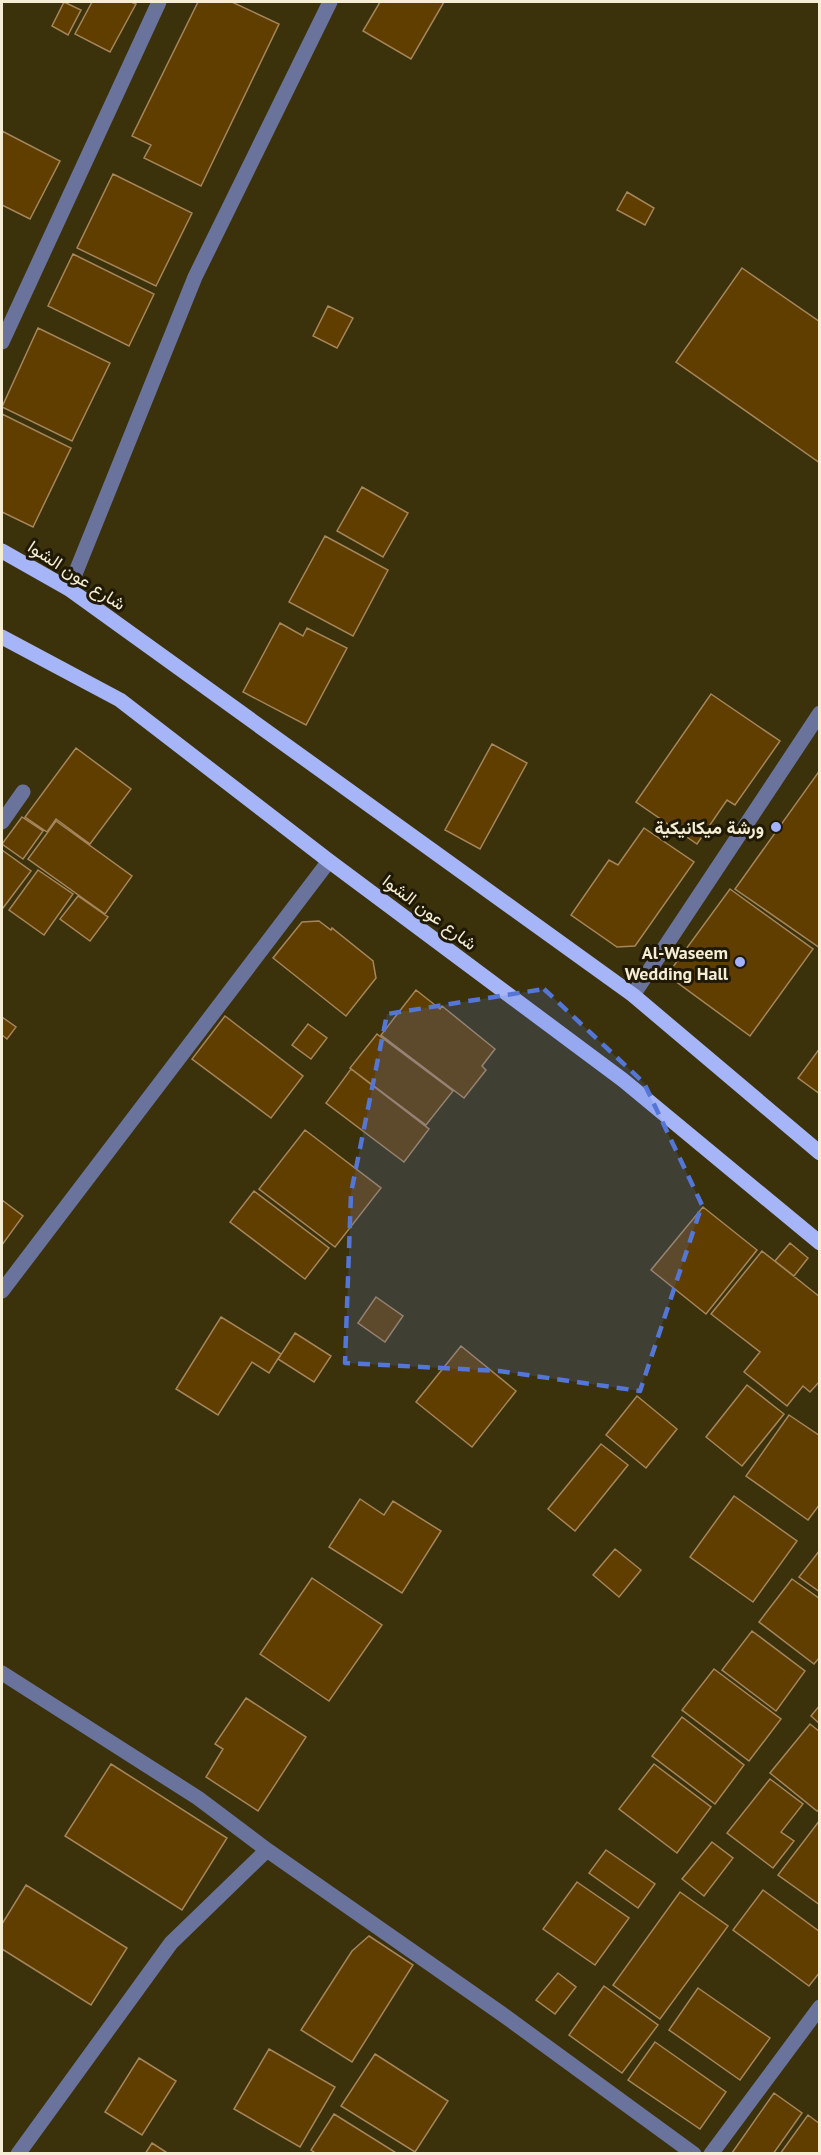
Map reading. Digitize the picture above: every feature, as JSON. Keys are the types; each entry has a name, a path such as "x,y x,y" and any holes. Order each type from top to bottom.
{"main road":[{"name":"شارع عون الشوا","path":"2,551 69,589 633,995 819,1153"},
{"name":"شارع عون الشوا","path":"2,637 120,700 329,861 623,1080 819,1243"}],"street":[{"path":"2,342 159,2"},
{"path":"69,589 195,277 330,2"},
{"path":"633,995 819,713"},
{"path":"2,822 23,792"},
{"path":"2,1291 329,861"},
{"path":"2,1672 198,1798 267,1850 502,2014 694,2154"},
{"path":"18,2154 171,1943 267,1850"},
{"path":"711,2154 819,2007"}],"highlighted area":[{"path":"544,989 644,1083 702,1205 640,1391 499,1371 345,1363 351,1193 387,1014"}],"building":[{"path":"64,2 81,10 68,35 52,26"},
{"path":"92,2 136,4 110,52 75,34"},
{"path":"198,2 232,2 279,24 201,186 144,158 151,145 132,136"},
{"path":"380,2 444,2 411,59 363,31"},
{"path":"2,131 60,161 30,219 2,205"},
{"path":"113,174 192,213 156,286 77,248"},
{"path":"627,192 654,208 645,225 617,210"},
{"path":"73,254 154,294 129,346 48,306"},
{"path":"742,268 820,322 820,463 676,362"},
{"path":"328,306 353,318 337,348 313,336"},
{"path":"38,328 110,363 72,441 2,407"},
{"path":"2,414 71,448 33,527 2,512"},
{"path":"362,487 408,513 383,557 337,531"},
{"path":"325,536 388,570 353,636 289,602"},
{"path":"280,623 303,636 307,628 347,648 306,725 243,692"},
{"path":"711,694 780,741 735,805 727,800 697,844 636,802"},
{"path":"492,744 527,763 480,849 445,830"},
{"path":"76,748 131,789 90,844 56,819 47,832 25,817"},
{"path":"820,770 820,948 735,889"},
{"path":"22,817 43,831 23,859 2,844"},
{"path":"56,821 132,876 105,914 28,859"},
{"path":"644,828 694,862 635,946 617,947 571,915 609,860 618,865"},
{"path":"2,850 31,871 3,908 2,906"},
{"path":"38,870 73,894 44,935 9,910"},
{"name":"Al-Waseem Wedding Hall","path":"730,889 813,949 750,1036 667,975"},
{"path":"78,896 108,917 90,941 60,919"},
{"path":"319,921 331,930 332,928 373,961 376,978 346,1016 273,958 302,922"},
{"path":"416,990 440,1009 442,1006 495,1049 482,1066 486,1070 464,1098 381,1035"},
{"path":"225,1016 303,1076 271,1118 192,1059"},
{"path":"2,1017 16,1027 7,1039 2,1035"},
{"path":"308,1024 327,1038 311,1059 292,1045"},
{"path":"377,1034 453,1091 426,1125 350,1068"},
{"path":"820,1048 820,1094 798,1078"},
{"path":"351,1069 429,1129 404,1162 326,1103"},
{"path":"305,1130 381,1188 335,1247 259,1189"},
{"path":"254,1191 329,1248 305,1279 230,1222"},
{"path":"2,1200 23,1216 2,1245"},
{"path":"703,1207 757,1250 706,1314 651,1270"},
{"path":"790,1243 808,1258 794,1276 775,1261"},
{"path":"762,1251 820,1297 820,1381 810,1392 803,1386 787,1406 744,1372 760,1352 711,1314"},
{"path":"376,1297 403,1316 385,1342 358,1323"},
{"path":"221,1317 281,1354 269,1373 252,1362 218,1415 176,1389"},
{"path":"295,1333 331,1356 314,1382 278,1359"},
{"path":"461,1346 516,1391 472,1447 416,1402"},
{"path":"747,1385 784,1414 742,1466 706,1437"},
{"path":"637,1396 677,1429 646,1468 606,1435"},
{"path":"789,1415 820,1436 820,1504 808,1520 746,1476"},
{"path":"601,1444 628,1465 575,1531 548,1509"},
{"path":"734,1496 797,1541 753,1602 690,1557"},
{"path":"360,1499 384,1515 393,1501 441,1531 402,1593 329,1547"},
{"path":"615,1549 641,1570 619,1597 593,1575"},
{"path":"820,1550 820,1592 799,1577"},
{"path":"312,1578 382,1625 329,1701 260,1654"},
{"path":"792,1579 820,1599 820,1657 814,1664 759,1622"},
{"path":"752,1631 805,1671 776,1711 722,1670"},
{"path":"714,1669 781,1719 749,1761 682,1710"},
{"path":"246,1698 306,1737 258,1811 206,1777 223,1749 215,1744"},
{"path":"820,1705 820,1724 811,1716"},
{"path":"682,1717 744,1765 715,1804 652,1756"},
{"path":"810,1724 820,1732 820,1809 817,1811 770,1773"},
{"path":"111,1764 227,1838 182,1910 65,1836"},
{"path":"654,1764 711,1807 677,1853 619,1809"},
{"path":"770,1779 803,1804 781,1832 794,1841 773,1868 727,1833"},
{"path":"820,1820 820,1905 778,1875"},
{"path":"712,1842 733,1858 704,1896 682,1879"},
{"path":"606,1850 655,1884 638,1908 589,1873"},
{"path":"577,1882 629,1918 595,1965 543,1929"},
{"path":"26,1885 127,1948 91,2005 2,1949 2,1924"},
{"path":"763,1890 820,1932 820,1972 809,1986 733,1930"},
{"path":"680,1892 728,1926 660,2019 613,1985"},
{"path":"369,1936 413,1965 352,2062 301,2030 352,1951"},
{"path":"558,1973 576,1987 555,2014 536,2000"},
{"path":"604,1986 658,2025 622,2073 569,2035"},
{"path":"698,1988 770,2038 740,2080 669,2030"},
{"path":"655,2042 726,2092 700,2129 628,2080"},
{"path":"269,2049 335,2087 300,2147 234,2109"},
{"path":"375,2054 448,2101 415,2152 341,2106"},
{"path":"139,2058 176,2081 142,2135 105,2112"},
{"path":"774,2093 802,2113 773,2154 733,2154 732,2153"},
{"path":"334,2114 398,2154 317,2154 311,2150"},
{"path":"808,2115 820,2124 820,2154 780,2154"},
{"path":"152,2143 169,2154 145,2154"}],"place":[{"name":"ورشة ميكانيكية","path":"776,827"},
{"name":"Al-Waseem Wedding Hall","path":"740,962"}]}
